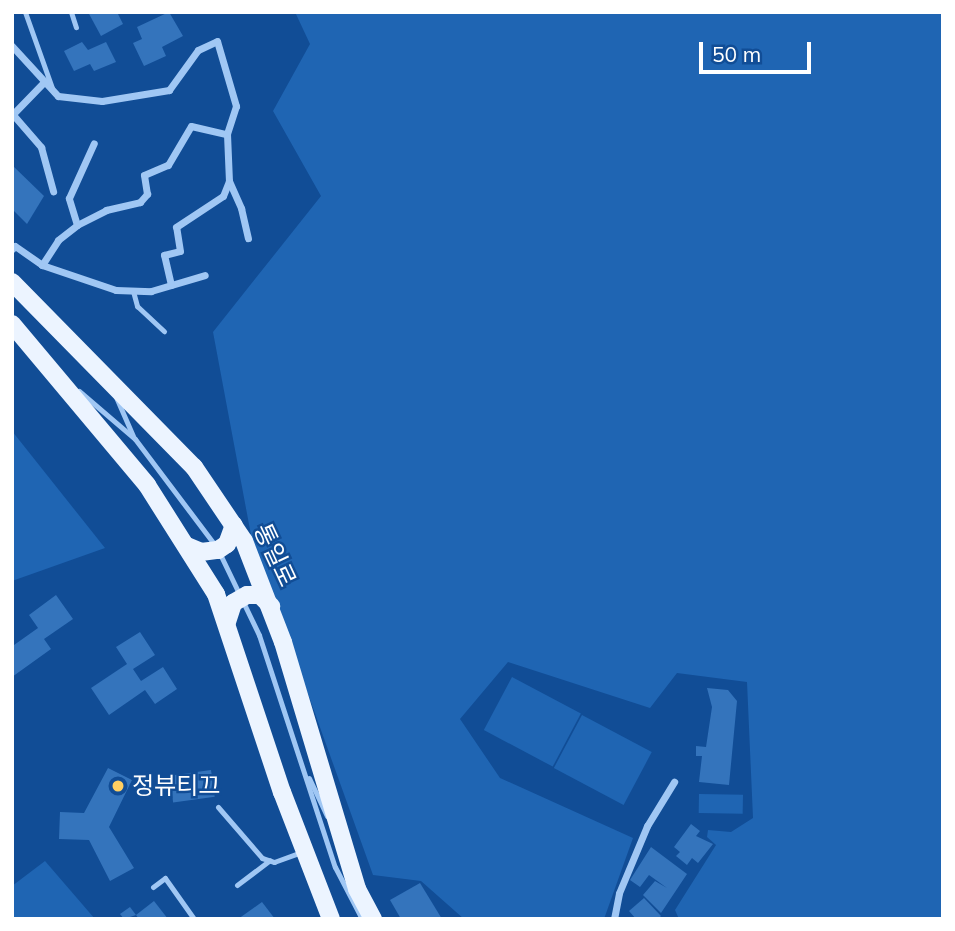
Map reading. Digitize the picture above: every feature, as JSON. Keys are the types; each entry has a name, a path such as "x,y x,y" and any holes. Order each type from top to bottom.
{"main road":[{"name":"통일로","path":"12,282 194,467 234,526 259,570 349,861 373,919"},
{"path":"12,324 53,368 146,485 187,546 227,622 303,852 331,919"},
{"path":"187,546 201,552 218,550 227,544 234,526"},
{"path":"227,622 233,603 243,597 260,595 271,606"}],"street":[{"path":"12,46 58,96 102,101 169,90 198,50 217,41 236,106 226,134 229,181 242,208 248,238"},
{"path":"45,81 13,116 41,147 53,191"},
{"path":"42,265 58,240 77,225 106,209 140,202 147,194 144,175 168,165 191,126 226,134"},
{"path":"77,225 69,198 94,143"},
{"path":"171,285 164,256 180,251 176,227 223,196 229,181"},
{"path":"12,249 15,246 42,265 116,290 133,291 171,285 205,275"},
{"path":"614,919 619,892 647,826 674,782"}],"lane":[{"path":"25,12 53,90"},
{"path":"71,12 76,27"},
{"path":"133,291 137,306 164,331"},
{"path":"53,368 135,439 218,550 243,597 335,867 362,919"},
{"path":"111,385 135,439"},
{"path":"300,759 349,861"},
{"path":"218,807 262,858 270,860"},
{"path":"237,884 270,860 303,852"},
{"path":"153,887 165,878 194,919"}],"shaded area":[{"path":"295,12 943,12 943,919 679,919 675,910 716,845 707,837 708,830 731,832 753,818 747,682 677,673 650,708 508,662 460,719 500,778 633,838 604,919 464,919 421,881 373,875 251,535 213,332 321,196 273,111 310,44"},
{"path":"12,431 105,548 12,581"},
{"path":"512,677 581,714 553,767 484,730"},
{"path":"582,715 652,752 624,805 554,768"},
{"path":"699,794 743,795 743,814 699,813"},
{"path":"45,861 95,919 12,919 12,886"}],"building":[{"path":"88,12 117,12 123,24 101,36"},
{"path":"169,12 183,36 162,47 166,56 144,66 133,43 142,39 137,27"},
{"path":"82,42 88,50 106,42 116,62 94,71 90,64 74,71 64,51"},
{"path":"12,165 44,196 27,224 12,209"},
{"path":"56,595 73,619 44,639 51,649 12,677 12,642 14,645 38,628 29,615"},
{"path":"140,632 155,655 133,669 141,681 163,667 177,689 155,704 145,690 109,715 91,688 127,664 116,647"},
{"path":"707,688 728,690 737,701 729,785 699,782 702,756 696,756 696,746 706,747 712,707"},
{"path":"108,768 132,780 109,827 134,868 110,881 89,840 59,839 60,812 84,813"},
{"path":"211,770 215,797 173,803 169,776"},
{"path":"691,824 700,831 696,836 713,844 698,863 692,858 687,865 676,856 680,852 674,847"},
{"path":"651,847 687,874 661,913 643,895 655,881 667,888 649,875 640,887 630,880"},
{"path":"420,883 442,919 401,919 390,900"},
{"path":"644,898 661,916 658,919 636,919 629,911"},
{"path":"154,901 168,919 139,919 136,915"},
{"path":"262,902 275,919 238,919"},
{"path":"130,907 136,915 124,919 120,914"}],"place":[{"name":"정뷰티끄","path":"118,786"}]}
